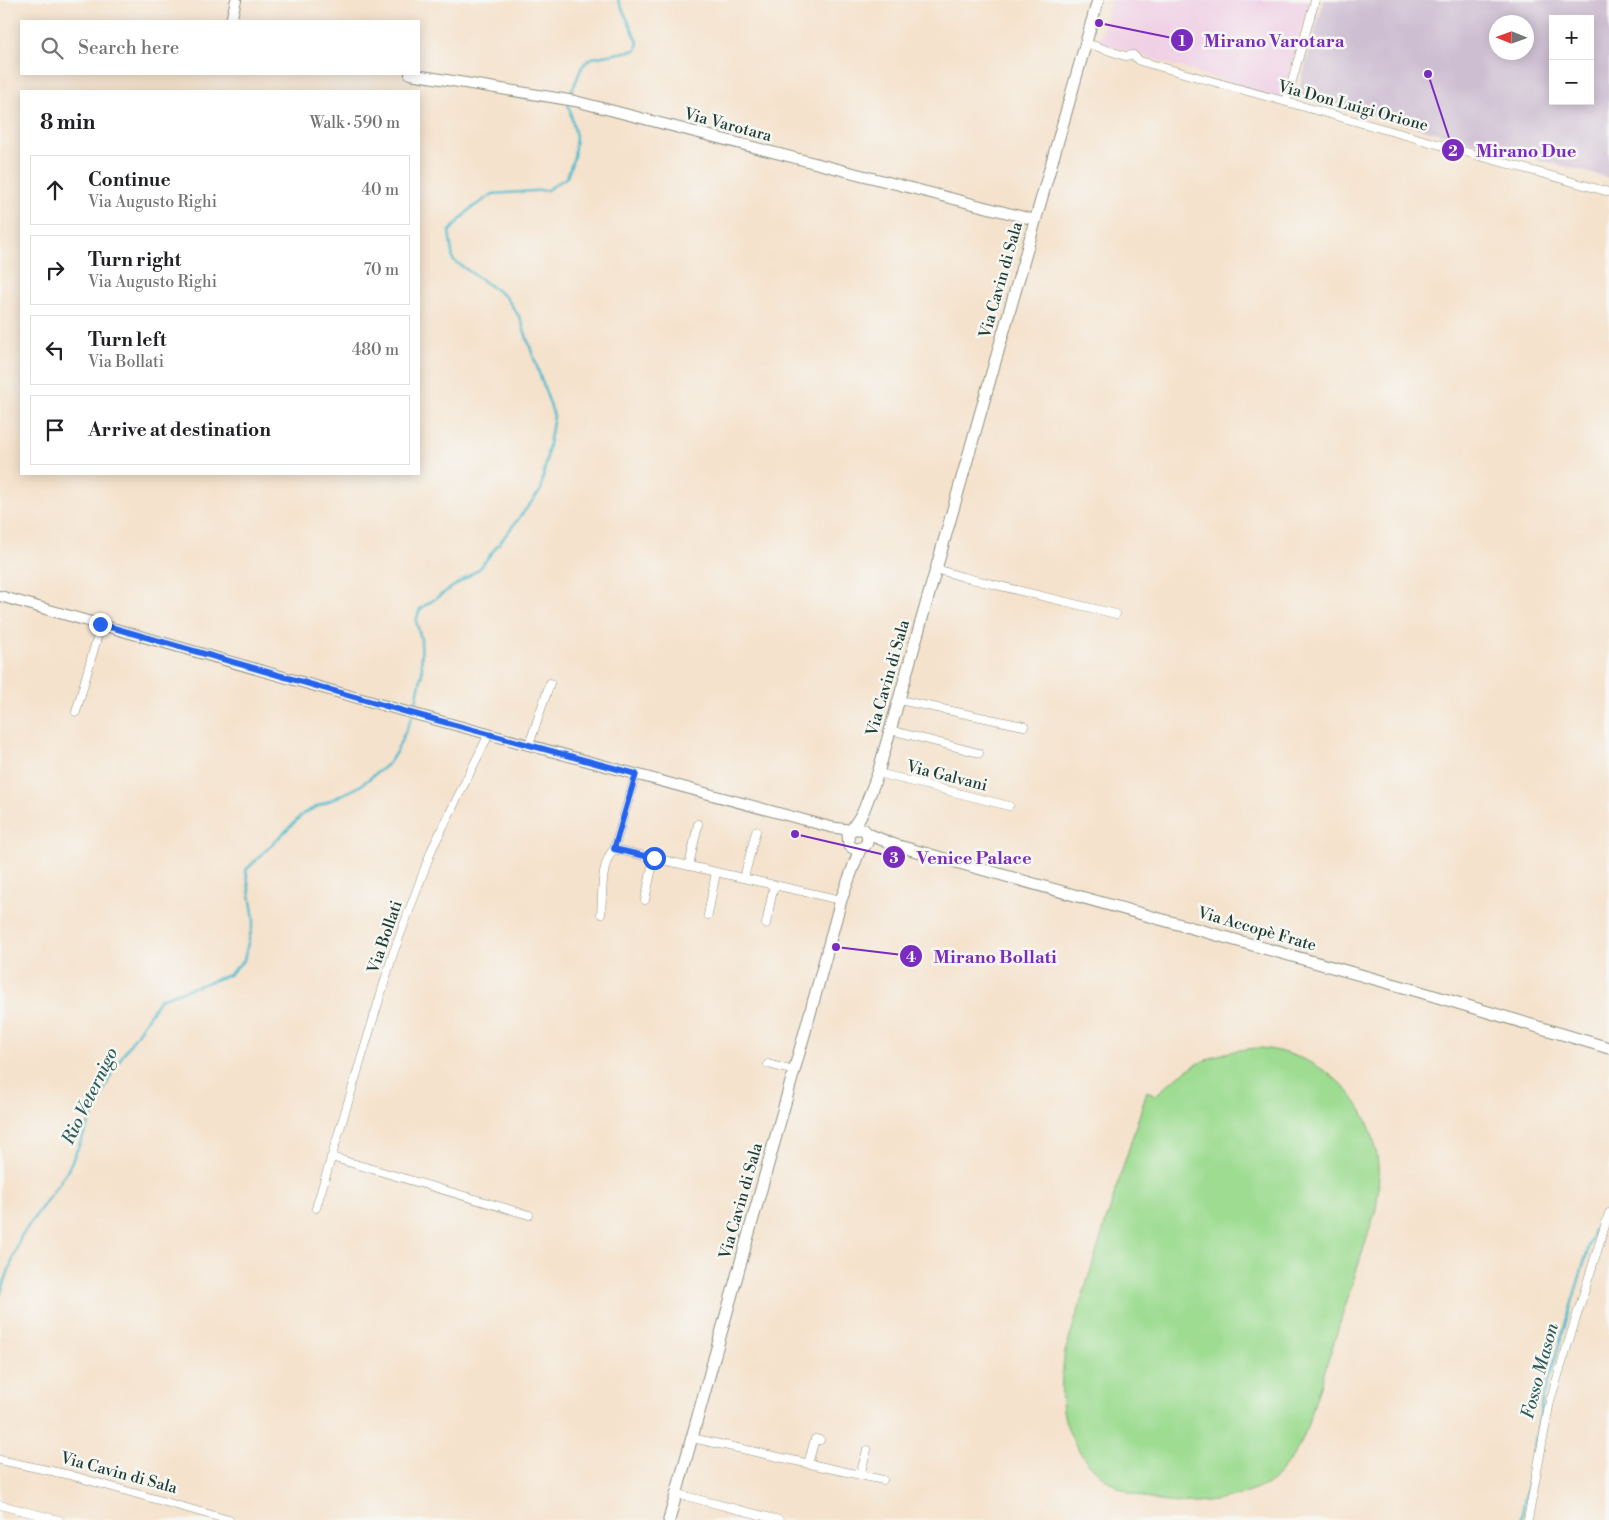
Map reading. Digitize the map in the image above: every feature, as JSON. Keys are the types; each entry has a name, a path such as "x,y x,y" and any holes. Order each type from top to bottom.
{"main road":[{"name":"Via Cavin di Sala","path":"852,829 863,812 878,773 1098,0"},
{"name":"Via Cavin di Sala","path":"669,1520 870,796"},
{"name":"Via Accopè Frate","path":"852,829 860,828 859,841 896,845 1414,990 1609,1048"}],"street":[{"path":"231,20 236,0"},
{"path":"1286,102 1315,0"},
{"name":"Via Don Luigi Orione","path":"1092,45 1125,56 1133,55 1140,61 1609,192"},
{"name":"Via Varotara","path":"416,75 575,100 1035,220"},
{"path":"936,568 963,577 1116,614"},
{"path":"0,596 407,712 830,827 852,829"},
{"path":"76,712 100,624"},
{"path":"529,745 550,683"},
{"path":"899,700 1024,726"},
{"path":"890,730 979,753"},
{"name":"Via Bollati","path":"316,1208 393,954 429,858 489,734"},
{"name":"Via Galvani","path":"878,773 1009,806"},
{"path":"601,914 608,856 614,849 636,774"},
{"path":"689,866 698,824"},
{"path":"830,827 859,841"},
{"path":"744,878 756,831"},
{"path":"614,849 774,885 842,895"},
{"path":"645,900 654,858"},
{"path":"708,915 716,872"},
{"path":"766,924 774,885"},
{"path":"768,1064 794,1071"},
{"path":"331,1158 529,1215"},
{"path":"1528,1520 1550,1401 1609,1213"},
{"path":"692,1438 883,1480"},
{"path":"808,1464 815,1439 820,1440"},
{"path":"860,1476 867,1450"},
{"name":"Via Cavin di Sala","path":"0,1460 70,1475 229,1520"},
{"path":"676,1494 780,1520"},
{"path":"0,1505 59,1520"}],"shaded area":[{"path":"1111,0 1310,0 1281,99 1099,42"},
{"path":"1324,0 1609,0 1609,178 1297,96"}],"green space":[{"path":"1262,1048 1292,1055 1318,1067 1339,1082 1356,1102 1368,1125 1376,1151 1379,1179 1376,1209 1306,1430 1300,1445 1286,1465 1270,1483 1242,1495 1211,1501 1181,1503 1151,1499 1123,1489 1098,1473 1079,1450 1065,1420 1063,1411 1062,1386 1065,1352 1147,1091 1156,1095 1192,1067 1218,1055 1246,1049"}],"waterway":[{"name":"Rio Veternigo","path":"569,97 580,70 592,58 636,50 638,42 618,0"},
{"name":"Rio Veternigo","path":"414,712 422,673 421,639 416,621 420,609 479,569 541,490 554,416 520,318 506,297 453,260 449,232 470,209 493,194 547,190 567,177 574,157 576,136 568,103"},
{"name":"Rio Veternigo","path":"0,1295 21,1236 67,1172 113,1070 160,999 229,975 244,960 254,919 246,870 304,813 360,786 389,763 412,717"},
{"name":"Fosso Mason","path":"1521,1520 1543,1398 1594,1230"}],"place":[{"name":"Mirano Varotara","path":"1099,23"},
{"name":"Mirano Due","path":"1428,74"},
{"name":"Venice Palace","path":"795,834"},
{"name":"Mirano Bollati","path":"836,947"}],"route":[{"path":"100,624 407,712 636,774 614,849 654,858"}]}
